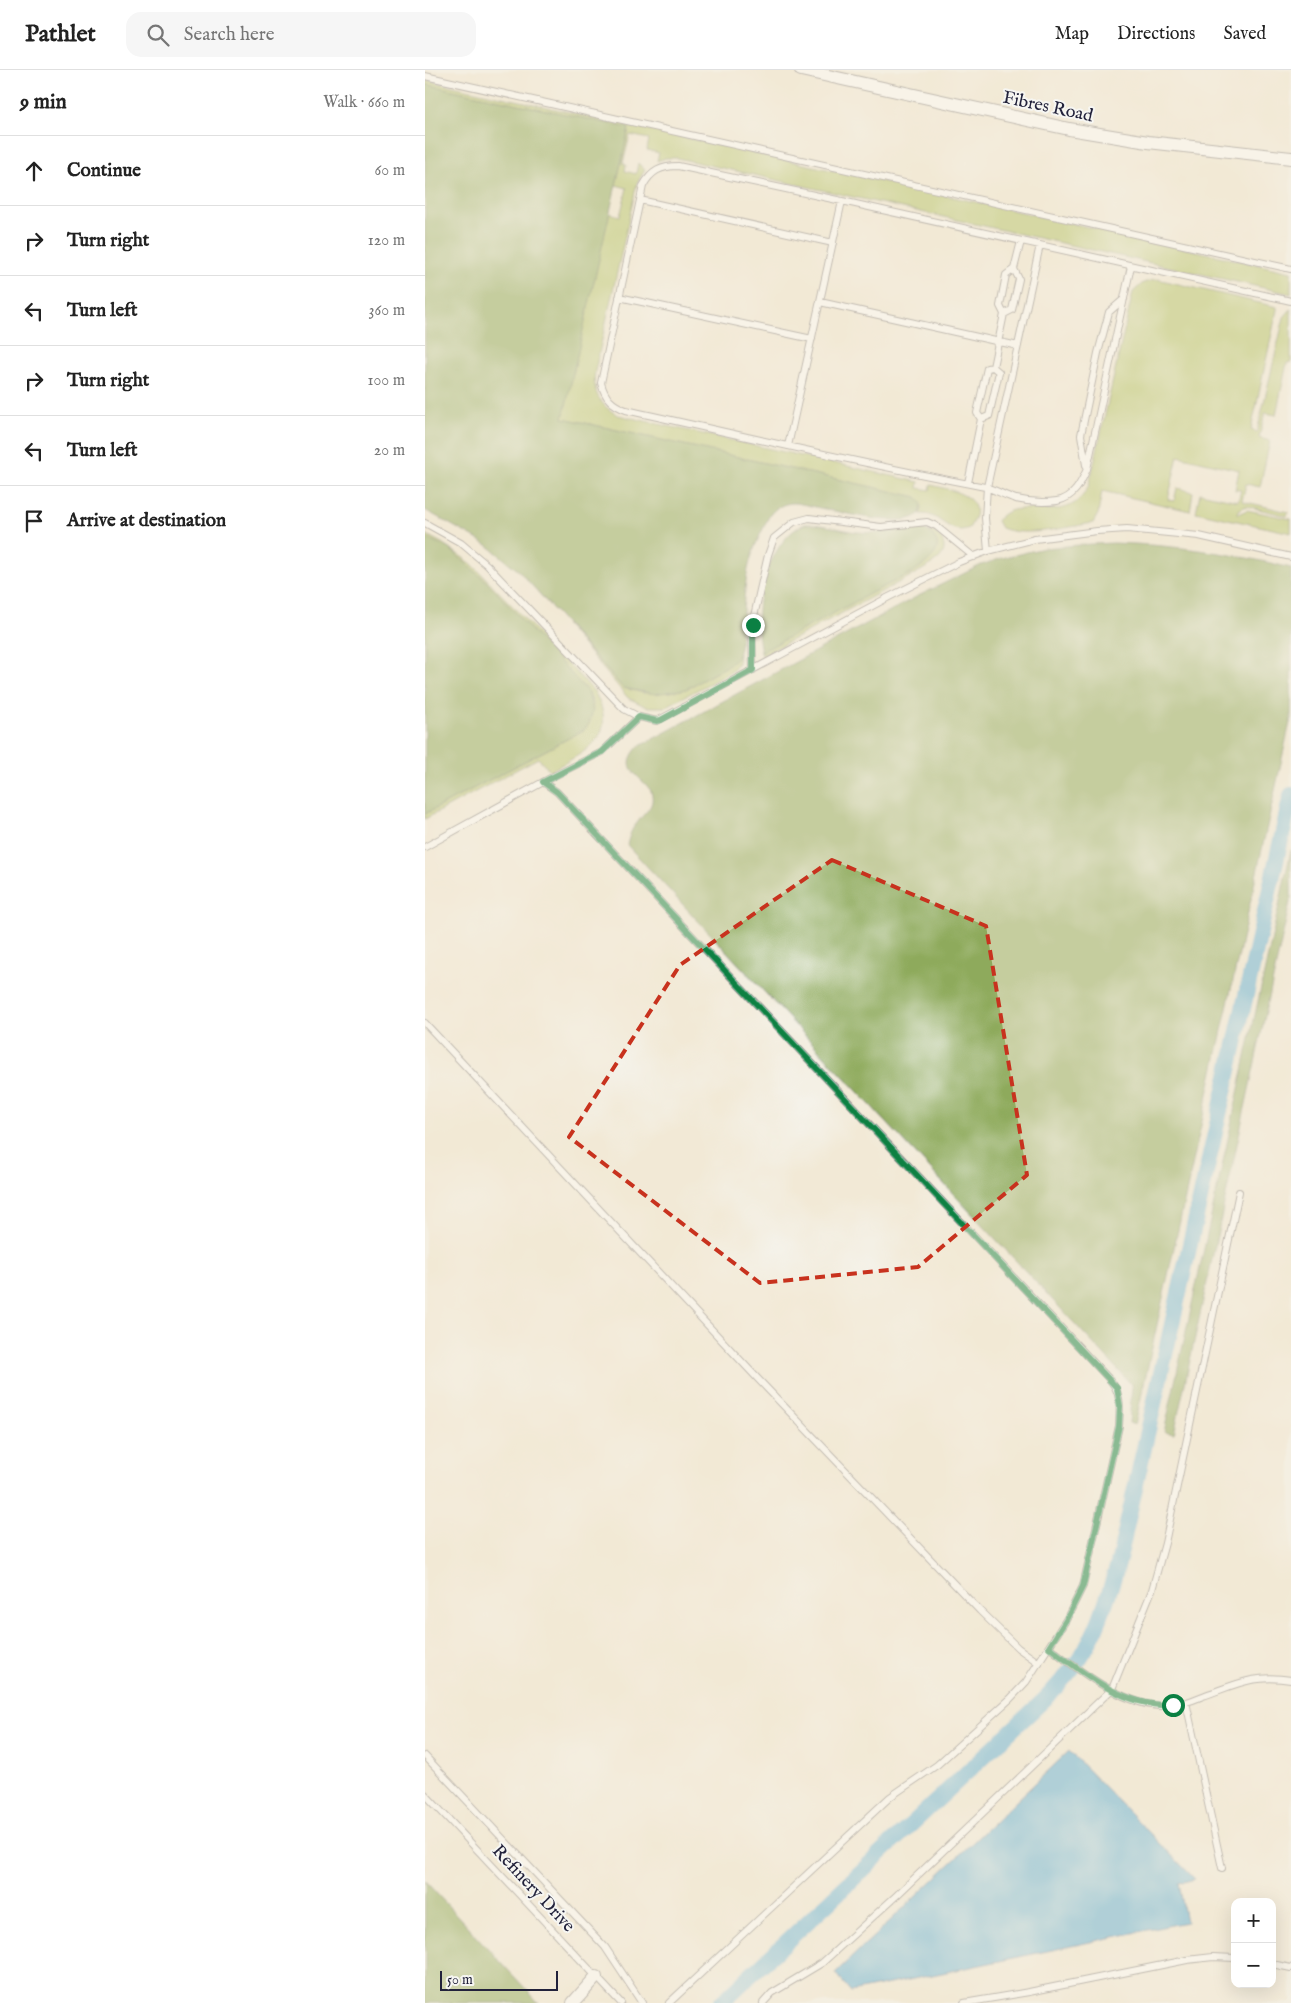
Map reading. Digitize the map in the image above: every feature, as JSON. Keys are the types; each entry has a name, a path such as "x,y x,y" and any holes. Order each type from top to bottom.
{"street":[{"name":"Fibres Road","path":"801,70 1069,129 1148,142 1291,158"},
{"path":"573,2003 596,1977"}],"lane":[{"path":"425,76 1291,269"},
{"path":"1131,266 1087,469 1079,487 1071,494 1059,500 1038,502 1015,499 987,487 626,410 617,407 608,400 601,383 643,186 648,177 661,168 678,166 842,201 1040,245 1291,302"},
{"path":"640,200 833,243"},
{"path":"788,446 842,201"},
{"path":"1004,314 1012,310 1019,279 1014,270 1021,241"},
{"path":"989,551 985,518 987,487 1040,245"},
{"path":"993,367 1004,314 999,306 1006,275 1014,270"},
{"path":"619,297 811,339"},
{"path":"1087,469 1081,436 1098,353 1109,312 1124,299"},
{"path":"820,302 1018,346"},
{"path":"967,483 981,419 977,413 987,368 993,367 999,372 989,416 981,419"},
{"path":"753,670 753,625 768,555 774,538 795,522 809,518 881,527 927,522 936,526 974,557"},
{"path":"425,523 461,543 487,564 616,702 631,714 657,721 889,597 989,551 1035,539 1127,529 1199,536 1291,557"},
{"path":"425,846 602,752 639,717"},
{"path":"543,782 563,799 1117,1388 1120,1406 1119,1426 1087,1569 1077,1600 1026,1682 1010,1699 937,1765 890,1798 669,2003"},
{"path":"425,1023 758,1379 981,1611 1018,1648 1039,1663"},
{"path":"763,2003 772,1993 822,1963 897,1895 1112,1690 1152,1590 1165,1543 1239,1192"},
{"path":"1049,1647 1112,1690 1146,1704 1160,1706 1186,1702 1254,1678 1269,1677 1291,1680"},
{"path":"1186,1702 1222,1868"},
{"path":"425,1756 605,1947 642,2003"},
{"name":"Refinery Drive","path":"425,1794 621,2003"},
{"path":"964,2003 1029,1992 1187,1960 1213,1957 1231,1958"},
{"path":"1276,1965 1291,1968"}],"highlighted area":[{"path":"832,860 986,926 1027,1175 918,1267 760,1283 569,1137 680,965"}],"green space":[{"path":"425,80 1291,272 1291,294 677,158 666,158 657,161 659,153 647,150 649,139 630,135 623,163 626,165 625,171 636,174 638,163 645,170 637,183 595,371 596,392 602,403 618,415 919,482 918,488 930,490 931,485 949,489 966,497 972,502 975,509 975,517 969,528 955,529 927,514 920,514 922,509 917,497 563,418 609,213 620,216 627,188 616,185 629,128 425,84"},
{"path":"425,84 629,128 563,418 917,497 920,500 921,510 914,517 901,520 862,517 794,503 785,504 776,509 767,520 750,561 745,588 740,648 737,658 729,665 686,689 655,694 623,688 520,572 487,545 425,510"},
{"path":"1157,279 1277,307 1251,430 1257,432 1284,317 1291,309 1291,362 1287,363 1276,415 1265,413 1259,438 1270,441 1260,487 1246,484 1242,501 1288,512 1287,516 1246,506 1239,510 1238,514 1247,510 1291,519 1291,533 1196,512 1200,493 1238,501 1241,490 1235,490 1239,470 1178,456 1168,500 1174,501 1177,488 1193,492 1190,511 1102,491 1098,514 1093,523 1034,532 1011,531 1001,528 997,521 1006,513 1017,509 1056,509 1069,506 1080,499 1089,485 1133,292 1143,283"},
{"path":"805,524 865,532 888,532 920,528 928,531 934,537 937,549 924,565 916,570 761,652 758,631 758,609 766,573 778,548 795,529"},
{"path":"929,531 938,535 944,546 942,555 935,562 762,656 761,652 923,564 937,548 933,535"},
{"path":"425,534 442,543 472,564 594,691 601,707 604,721 596,741 576,757 550,771 538,758 425,819 425,814 584,730 593,704 588,692 489,584 450,549 425,537"},
{"path":"425,537 450,549 489,584 588,692 593,710 589,724 584,730 425,814"},
{"path":"1114,543 1203,551 1248,558 1291,568 1291,718 1135,1425 1129,1423 1132,1385 627,845 633,828 649,809 652,801 651,791 633,772 631,767 632,755 638,747 914,598 981,565 1044,548"},
{"path":"565,624 623,688 644,693 671,692 686,689 729,665 739,653 739,659 731,672 665,707 647,707 628,698"},
{"path":"1291,850 1291,897 1174,1434 1164,1432"},
{"path":"425,1881 539,2003 425,2003"}],"water":[{"path":"1069,1751 1195,1879 1179,1883 1186,1922 851,1992 835,1973"}],"waterway":[{"path":"721,2003 1045,1699 1076,1664 1093,1636 1118,1564 1291,795"}],"route":[{"path":"753,625 751,647 753,670 661,720 657,721 639,717 602,752 543,782 557,792 1117,1388 1120,1406 1119,1426 1083,1586 1066,1620 1049,1647 1093,1678 1131,1699 1160,1706 1173,1705"}]}
